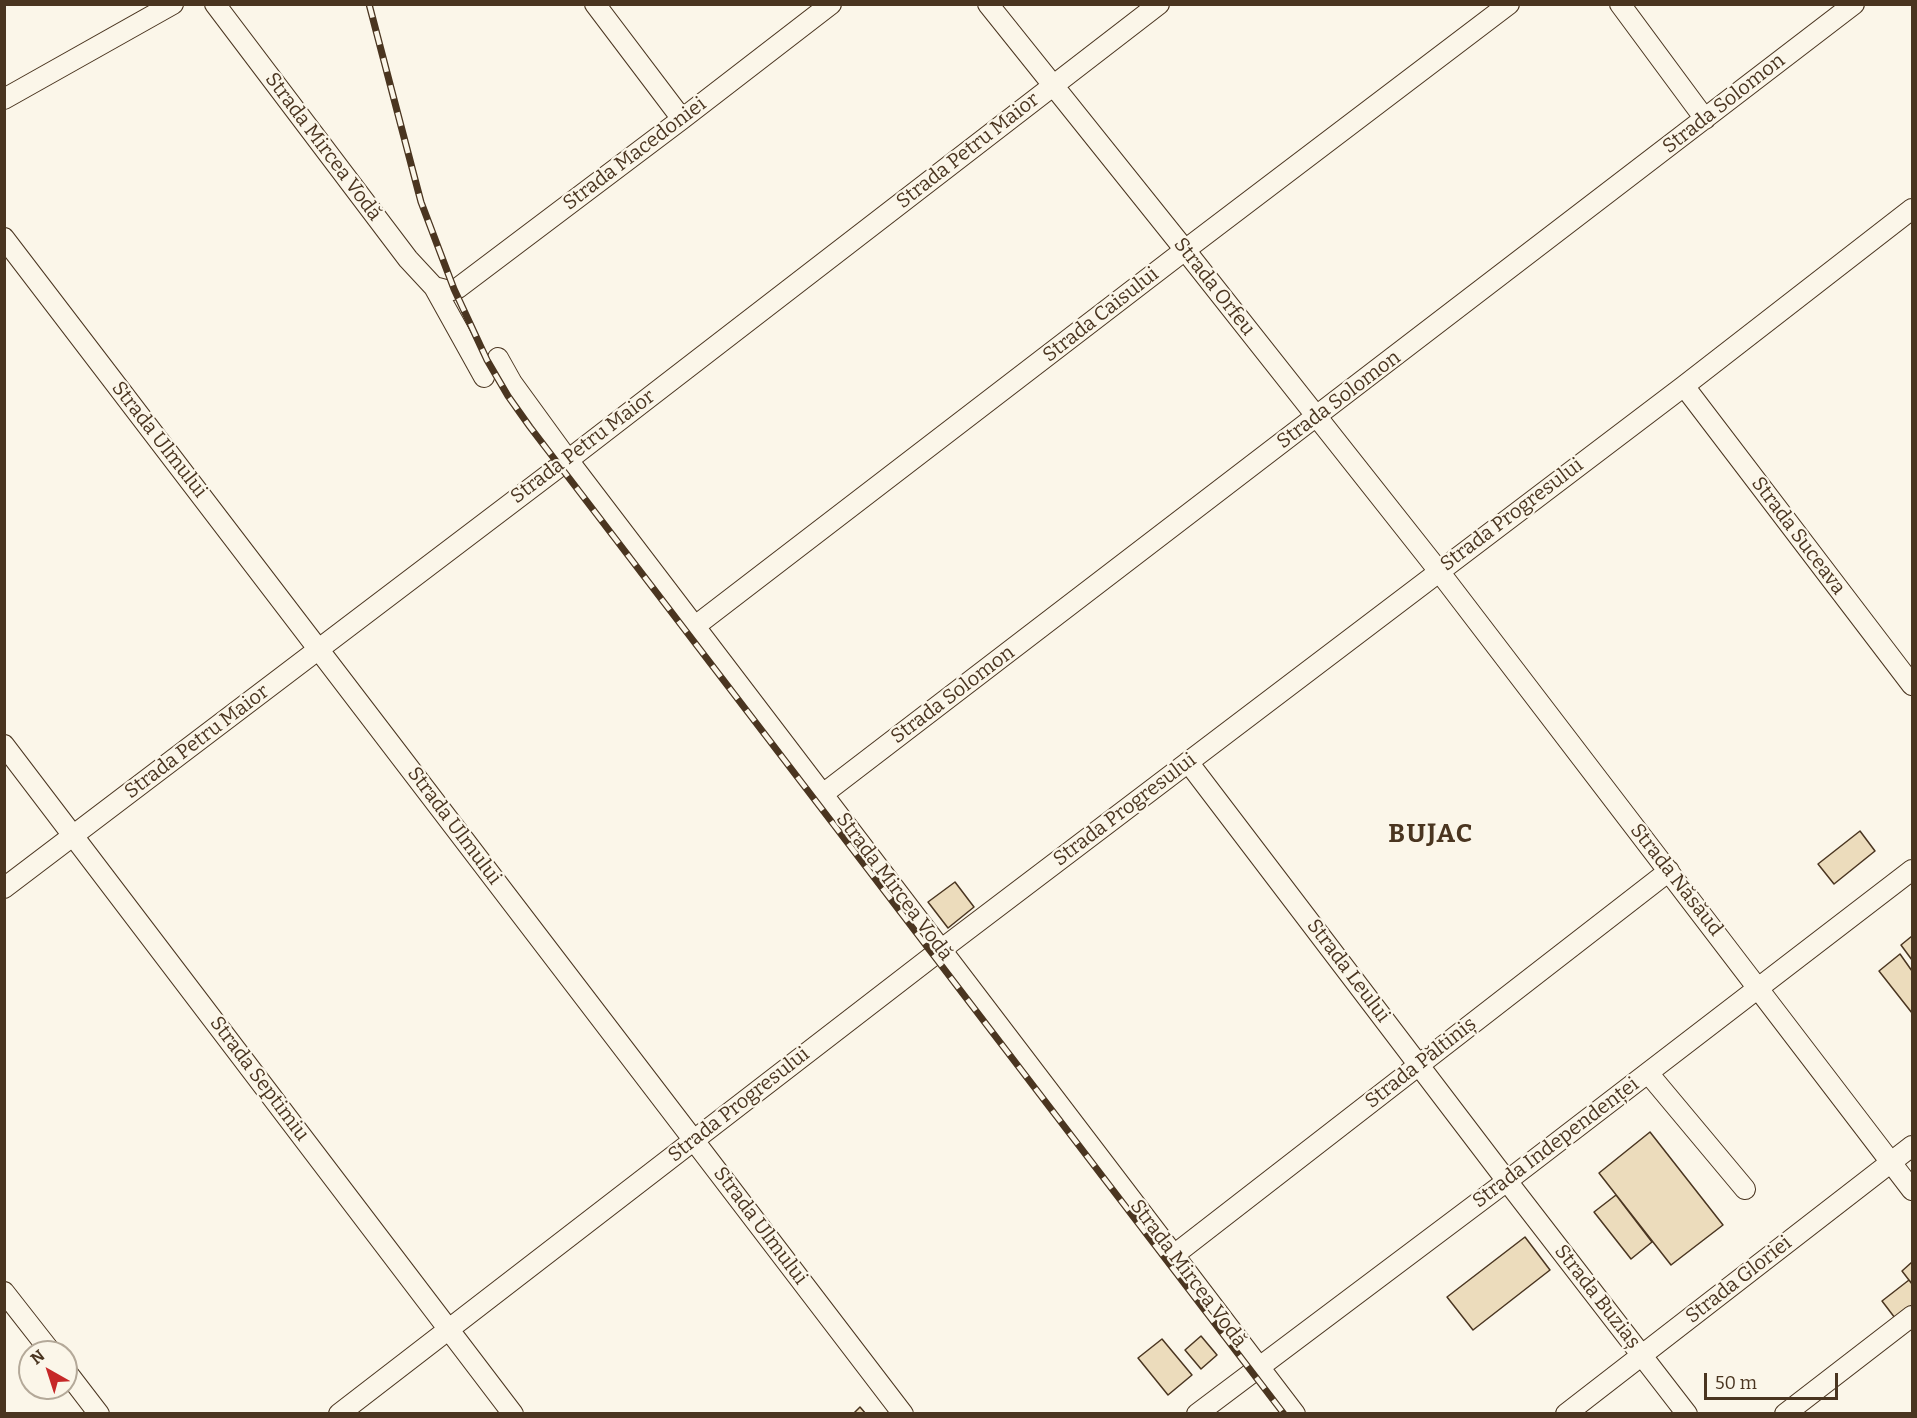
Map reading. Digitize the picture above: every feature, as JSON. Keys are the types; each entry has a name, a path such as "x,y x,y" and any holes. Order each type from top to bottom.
{"street":[{"path":"4,99 173,4"},
{"name":"Strada Mircea Vodă","path":"215,4 408,259 434,287 484,377"},
{"path":"595,4 682,119"},
{"name":"Strada Macedoniei","path":"434,287 449,291 458,288 831,4"},
{"name":"Strada Orfeu","path":"988,4 1438,570"},
{"name":"Strada Petru Maior","path":"4,888 568,460 1159,4"},
{"name":"Strada Caisului","path":"694,627 1509,4"},
{"path":"1620,4 1705,118"},
{"name":"Strada Solomon","path":"823,794 1854,4"},
{"name":"Strada Progresului","path":"339,1413 1438,570 1684,386 1912,209"},
{"name":"Strada Ulmului","path":"4,238 903,1413"},
{"name":"Strada Mircea Vodă","path":"498,358 523,400 694,627 1295,1413"},
{"name":"Strada Suceava","path":"1684,386 1912,685"},
{"name":"Strada Năsăud","path":"1438,570 1912,1190"},
{"name":"Strada Septimiu","path":"4,745 513,1413"},
{"name":"Strada Leului","path":"1188,762 1507,1181"},
{"name":"Strada Independenței","path":"1197,1413 1507,1181 1912,870"},
{"name":"Strada Păltiniș","path":"1174,1255 1669,871"},
{"path":"1648,1073 1745,1189"},
{"name":"Strada Gloriei","path":"1566,1413 1912,1146"},
{"name":"Strada Buziaș","path":"1507,1181 1687,1413"},
{"path":"4,1292 42,1340"},
{"path":"1785,1413 1912,1316"},
{"path":"78,1386 99,1413"}],"building":[{"path":"1860,831 1875,851 1834,884 1818,864"},
{"path":"955,882 974,907 948,928 928,902"},
{"path":"1912,936 1912,960 1901,945"},
{"path":"1900,954 1912,971 1912,1013 1879,971"},
{"path":"1650,1132 1723,1225 1671,1265 1599,1173"},
{"path":"1616,1195 1652,1242 1631,1259 1594,1212"},
{"path":"1525,1237 1550,1270 1473,1330 1447,1297"},
{"path":"1912,1262 1912,1284 1902,1271"},
{"path":"1909,1280 1912,1284 1912,1305 1895,1318 1882,1301"},
{"path":"1201,1336 1217,1355 1201,1369 1185,1350"},
{"path":"1162,1339 1192,1375 1168,1395 1138,1358"},
{"path":"860,1407 866,1414 853,1414"}],"railway":[{"path":"369,4 421,202 454,289 487,360 508,396 1284,1414"}],"district":[{"name":"BUJAC","path":"1431,835"}]}
